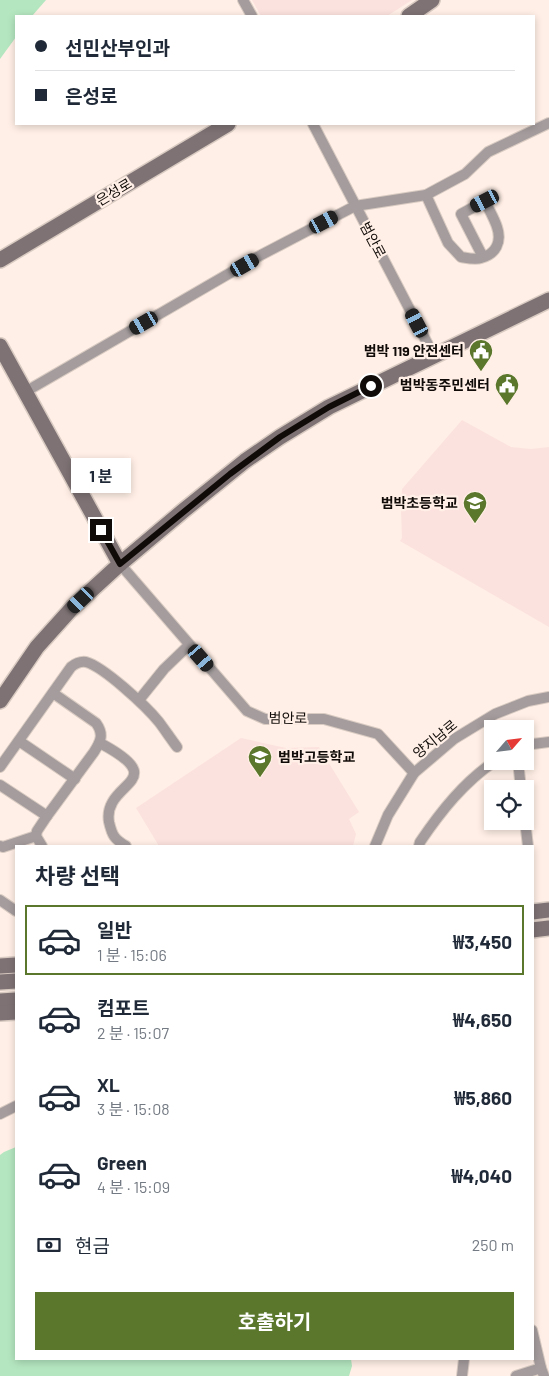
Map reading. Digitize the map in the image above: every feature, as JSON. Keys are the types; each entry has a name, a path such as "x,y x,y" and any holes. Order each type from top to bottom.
{"street":[{"path":"243,0 251,15"},
{"path":"410,15 432,0"},
{"path":"25,392 261,256 355,206 426,195 465,174 488,152 549,123"},
{"name":"은성로","path":"0,260 226,125"},
{"name":"범안로","path":"313,125 434,356"},
{"path":"426,195 448,243 460,257 480,259 494,251 500,238 497,226 485,201 461,214 483,257"},
{"path":"0,701 37,647 73,607 120,564 230,474 280,437 329,407 549,300"},
{"path":"0,346 120,564"},
{"name":"범안로","path":"120,564 247,711 265,719 324,719 378,734 414,773"},
{"path":"139,700 164,669 189,645"},
{"path":"0,767 71,666 76,663 85,662 97,667 139,700 159,721 177,747"},
{"path":"41,845 36,836 37,831 102,738 101,729 96,723 53,693"},
{"name":"양지남로","path":"375,845 388,815 414,773 454,739 495,714 528,701 549,697"},
{"path":"19,741 75,778"},
{"path":"534,744 549,742"},
{"path":"100,743 116,751 133,768 134,775 132,781 115,797 110,806 108,817 110,829 114,837 125,845"},
{"path":"420,845 420,842 441,812 472,778 484,769"},
{"path":"0,785 47,816"},
{"path":"526,830 528,845"},
{"path":"1,848 36,836"},
{"path":"0,900 15,910"},
{"path":"534,912 549,910"},
{"path":"534,930 549,928"},
{"path":"0,966 15,965"},
{"path":"0,982 15,981"},
{"path":"0,1001 15,1000"},
{"path":"0,1013 15,1012"},
{"path":"0,1114 15,1106"},
{"path":"516,1376 543,1372 534,1338"},
{"path":"462,1376 464,1360"}],"shaded area":[{"path":"252,0 412,0 389,15 260,15"},
{"name":"범박초등학교","path":"462,420 511,447 531,449 549,447 549,627 400,541 402,538 402,489"},
{"name":"범박고등학교","path":"241,738 286,748 319,747 359,812 349,819 356,834 353,845 158,845 136,808"}],"green space":[{"path":"0,0 46,0 33,15 15,15 15,38 0,59"},
{"path":"15,1147 15,1360 351,1360 352,1366 349,1376 0,1376 0,1155"}],"place":[{"name":"범박 119 안전센터","path":"481,372"},
{"name":"범박동주민센터","path":"507,406"},
{"name":"범박초등학교","path":"475,524"},
{"name":"범박고등학교","path":"260,778"}],"route":[{"path":"101,530 120,564 246,461 280,437 329,407 371,386"}]}
